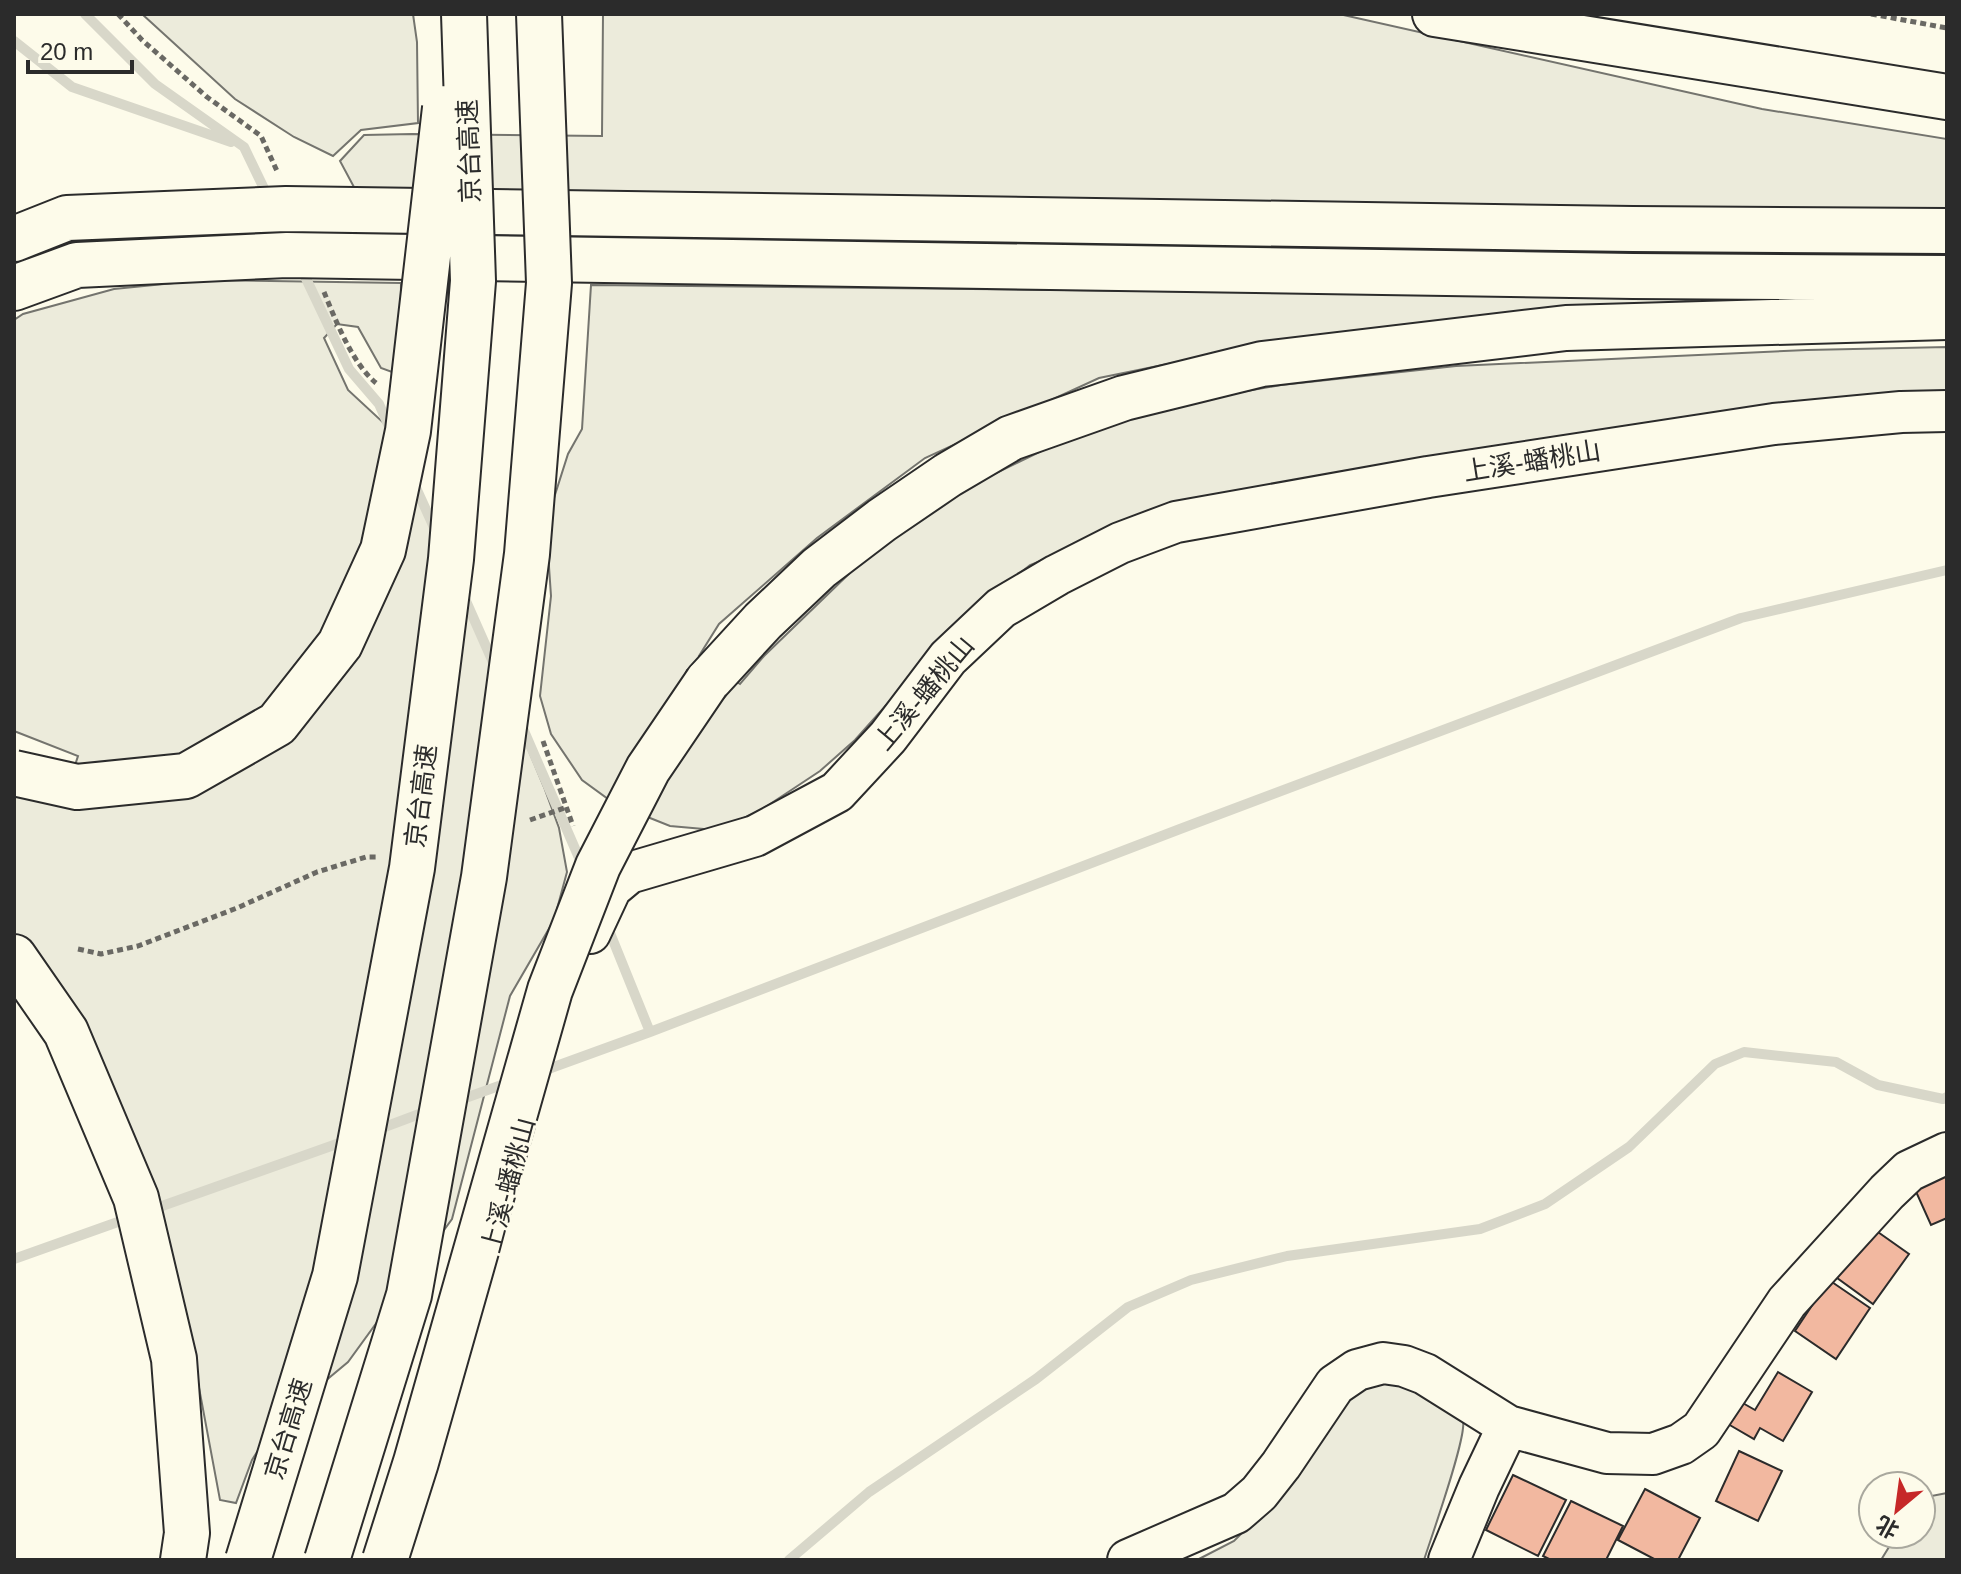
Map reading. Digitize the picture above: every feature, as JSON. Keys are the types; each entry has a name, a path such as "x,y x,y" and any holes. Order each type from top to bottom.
{"highway":[{"path":"14,773 77,787 186,776 277,724 340,644 383,550 408,431 456,14"},
{"name":"京台高速","path":"248,1560 335,1276 412,868 451,559 473,281 464,14"},
{"path":"327,1560 409,1295 484,877 527,554 549,283 539,14"},
{"path":"1435,14 1947,97"},
{"path":"14,239 67,218 286,209 1947,231"},
{"path":"14,288 77,265 287,255 1947,278"},
{"path":"385,1560 416,1462 550,990 598,866 648,769 707,682 763,621 819,568 948,475 1011,438 1124,398 1262,364 1566,328 1947,317"},
{"path":"14,957 66,1032 136,1198 174,1359 187,1533 183,1560"}],"street":[{"name":"上溪-蟠桃山","path":"385,1560 494,1243 555,1006 611,888 629,873 755,836 837,792 888,737 948,658 1001,608 1120,543 1176,522 1428,477 1774,424 1901,412 1947,411"},
{"path":"1128,1560 1236,1513 1259,1493 1281,1465 1335,1385 1357,1370 1383,1363 1404,1366 1425,1374 1508,1426 1607,1453 1653,1454 1681,1444 1701,1430 1787,1302 1887,1192 1909,1171 1947,1153"},
{"path":"1449,1560 1508,1426"}],"path":[{"path":"1871,14 1947,28"},
{"path":"524,822 567,807"},
{"path":"78,949 101,954 138,946 237,908 317,872 366,857 380,857"}],"shaded area":[{"path":"142,14 413,14 417,42 418,123 361,130 333,156 294,137 235,99"},
{"path":"603,14 1339,14 1762,109 1947,139 1947,215 355,189 340,161 364,135 602,136"},
{"path":"204,280 401,283 400,371 381,368 358,327 337,324 324,338 348,390 387,426 435,526 544,787 559,828 567,872 554,920 510,996 452,1219 348,1362 276,1422 252,1460 236,1503 220,1500 194,1361 55,1037 14,988 14,789 64,799 78,756 14,731 14,320 23,314 114,289"},
{"path":"591,285 1920,299 1290,339 1099,378 925,458 817,538 719,624 699,656 740,684 764,656 855,568 949,496 1060,442 1168,405 1281,385 1456,366 1807,350 1947,347 1947,394 1170,509 1030,565 964,618 855,740 820,771 758,812 715,830 670,826 615,804 582,780 551,734 540,696 551,596 546,523 568,454 582,429"},
{"path":"1416,1380 1449,1405 1463,1421 1454,1466 1424,1560 1197,1560 1234,1541 1275,1500 1359,1382"},
{"path":"1947,1493 1947,1560 1881,1560 1887,1550 1937,1550 1937,1495"}],"building":[{"path":"1947,1169 1947,1218 1931,1225 1913,1185"},
{"path":"1868,1225 1909,1254 1873,1304 1833,1275"},
{"path":"1829,1280 1870,1308 1836,1359 1795,1331"},
{"path":"1778,1372 1812,1392 1783,1441 1760,1428 1754,1439 1728,1424 1741,1402 1755,1410"},
{"path":"1739,1451 1782,1471 1758,1521 1716,1501"},
{"path":"1513,1475 1566,1500 1538,1556 1486,1530"},
{"path":"1645,1489 1700,1518 1678,1560 1656,1560 1618,1540"},
{"path":"1571,1501 1623,1526 1606,1560 1551,1560 1543,1556"}],"waterway":[{"path":"85,14 155,84 244,147 269,199"},
{"path":"14,41 72,87 231,142"},
{"path":"301,268 349,369 379,404 391,431"},
{"path":"412,479 437,534"},
{"path":"540,1072 1741,618 1947,570"},
{"path":"462,592 496,669"},
{"path":"521,724 583,867"},
{"path":"606,923 650,1032"},
{"path":"789,1560 869,1492 1036,1379 1128,1307 1191,1280 1287,1256 1480,1229 1545,1204 1629,1147 1715,1064 1744,1052 1836,1062 1878,1085 1943,1099 1947,1097"},
{"path":"457,1101 510,1082"},
{"path":"374,1131 430,1110"},
{"path":"148,1211 348,1140"},
{"path":"14,1259 129,1218"}]}
